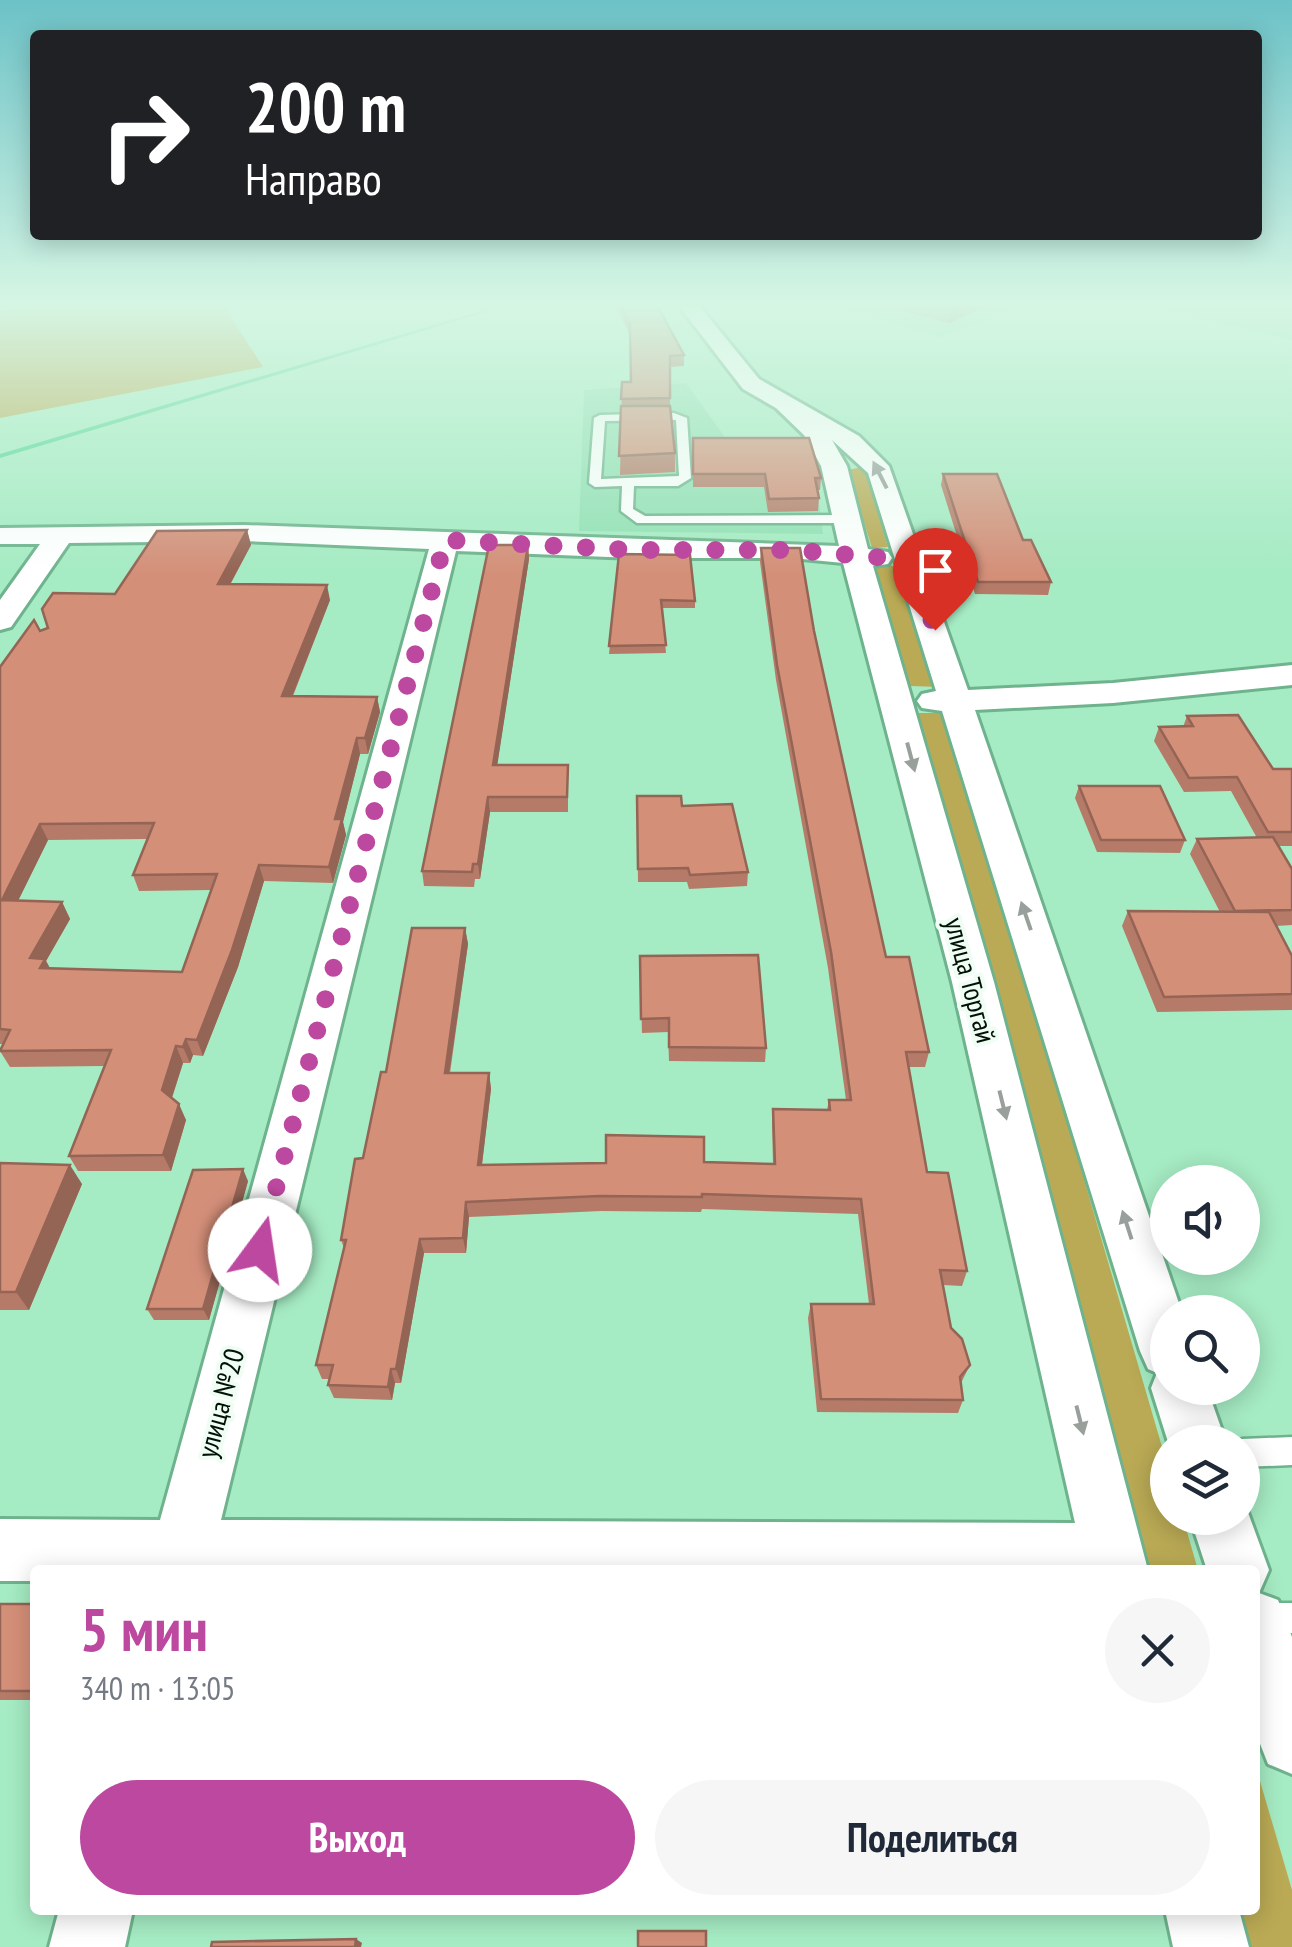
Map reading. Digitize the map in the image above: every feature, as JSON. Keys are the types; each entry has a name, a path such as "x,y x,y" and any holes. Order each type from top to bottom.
{"street":[{"name":"улица Торгай","path":"767,393 814,432 828,451 973,982 1115,1562"},
{"name":"улица Торгай","path":"787,408 829,427 871,459 880,471 1150,1295"},
{"path":"0,621 62,533"},
{"path":"0,536 245,533 634,550 792,550 851,538 911,560"},
{"name":"улица №20","path":"180,1560 445,540"},
{"path":"896,702 988,703 1132,693 1292,675"},
{"path":"1227,1535 1236,1565"},
{"path":"0,1550 180,1560 1115,1562"},
{"path":"1260,1637 1292,1740"},
{"path":"87,1947 95,1915"},
{"path":"1203,1915 1212,1947"}],"lane":[{"path":"607,417 681,418 685,478 678,482 628,483 596,483 597,422 607,417"},
{"path":"628,483 627,511 642,520 851,538"},
{"path":"1260,1452 1292,1451"},
{"path":"1260,1621 1292,1618"}],"shaded area":[{"path":"0,393 130,393 0,418"},
{"path":"584,393 693,393 732,447 812,448 823,534 579,531"},
{"path":"862,467 888,547 872,548 848,470"},
{"path":"872,564 894,566 940,687 910,686"},
{"path":"915,713 948,713 1156,1425 1150,1425 1150,1535 1188,1535 1197,1565 1145,1565"},
{"path":"1260,1781 1292,1890 1292,1947 1248,1947 1239,1915 1260,1915"}],"building":[{"path":"621,393 670,393 670,398 621,399"},
{"path":"621,406 670,406 675,453 619,456"},
{"path":"693,438 809,438 821,478 815,478 819,498 769,499 765,474 693,474"},
{"path":"943,474 997,474 1023,540 1031,540 1051,582 978,582"},
{"path":"247,530 218,584 327,585 282,696 377,697 365,738 357,738 335,819 342,819 329,867 259,865 197,1040 186,1039 183,1047 176,1046 162,1090 179,1104 163,1155 69,1156 111,1050 0,1051 10,1030 0,1029 0,667 34,620 40,631 48,628 42,609 53,593 115,594 157,531","holes":["154,823 133,875 217,874 182,972 40,968 45,959 30,958 62,902 2,900 40,824"]},
{"path":"489,545 528,545 493,765 568,765 567,797 488,797 478,864 473,864 472,872 422,871"},
{"path":"761,548 800,548 814,631 886,957 909,957 929,1052 906,1052 927,1172 948,1173 967,1271 940,1270 951,1328 962,1339 970,1365 960,1377 963,1400 821,1399 811,1304 874,1304 861,1199 702,1194 466,1202 463,1238 420,1239 396,1369 391,1369 388,1387 328,1385 333,1365 316,1365 346,1240 341,1240 355,1159 363,1158 381,1072 386,1072 412,928 465,928 445,1073 489,1073 478,1165 606,1163 606,1135 704,1137 704,1162 775,1164 773,1109 830,1110 829,1100 851,1100 831,952 777,665"},
{"path":"619,554 690,555 695,601 661,600 666,645 609,646"},
{"path":"1238,715 1273,769 1292,769 1292,832 1268,832 1237,777 1189,778 1159,727 1193,726 1187,716"},
{"path":"1079,786 1160,786 1185,840 1101,840"},
{"path":"637,796 681,796 682,806 732,804 748,872 690,875 688,868 638,869"},
{"path":"1273,837 1292,869 1292,910 1235,911 1197,839"},
{"path":"1128,911 1269,912 1292,956 1292,994 1164,997"},
{"path":"758,955 766,1048 669,1047 669,1018 641,1019 640,956"},
{"path":"0,1163 70,1165 16,1292 0,1292"},
{"path":"243,1169 203,1309 147,1309 193,1170"},
{"path":"0,1604 30,1604 30,1691 0,1691"},
{"path":"638,1931 706,1931 706,1947 638,1947"},
{"path":"356,1939 355,1947 211,1947 212,1942"}],"waterway":[{"path":"0,456 212,393"}],"route":[{"path":"260,1250 445,540 634,550 792,550 911,560 935,630"}]}
